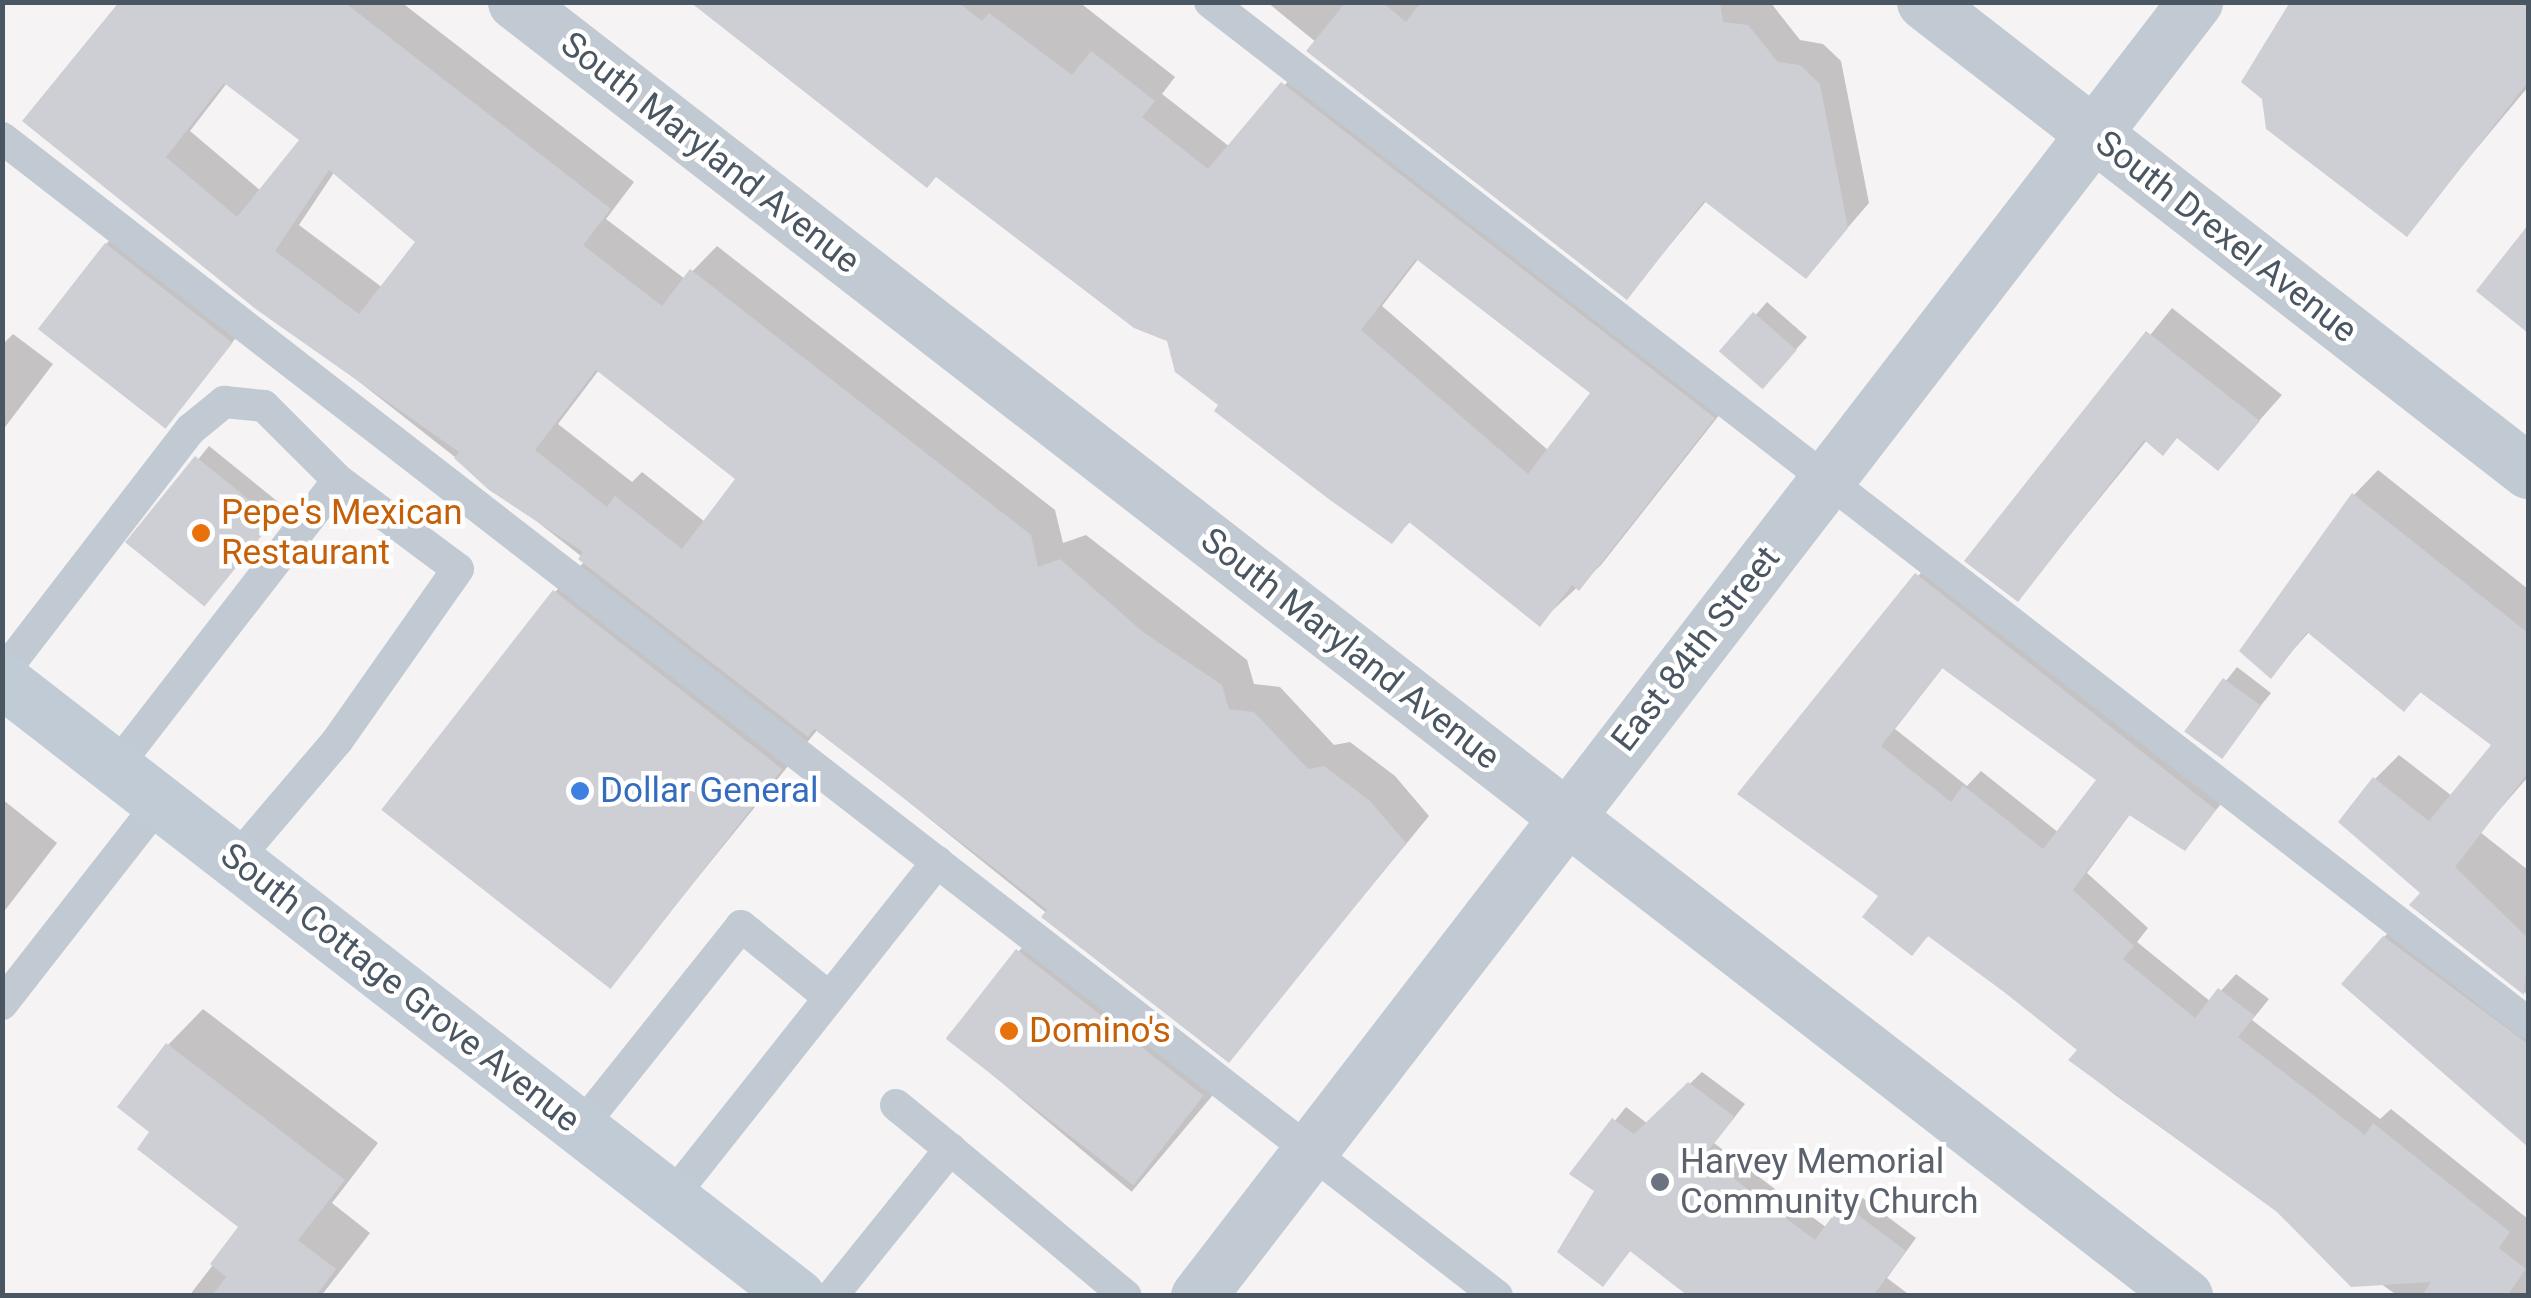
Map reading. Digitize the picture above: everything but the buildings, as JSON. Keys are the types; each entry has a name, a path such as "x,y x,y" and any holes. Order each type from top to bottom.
{"main road":[{"name":"South Cottage Grove Avenue","path":"2,677 797,1296"}],"street":[{"name":"South Maryland Avenue","path":"515,2 2185,1296"},
{"name":"South Drexel Avenue","path":"1924,2 2528,471"},
{"name":"East 84th Street","path":"1198,1296 2195,2"}],"lane":[{"path":"1210,2 2528,1023"},
{"path":"2,138 1497,1296"},
{"path":"2,677 190,429 224,402 264,406 338,480 458,569 337,741 235,861"},
{"path":"115,768 338,480"},
{"path":"2,1004 160,802"},
{"path":"671,1198 937,862"},
{"path":"580,1128 741,926 830,998"},
{"path":"896,1105 1126,1296"},
{"path":"832,1296 950,1149"}],"place":[{"name":"Pepe's Mexican Restaurant","path":"201,533"},
{"name":"Dollar General","path":"580,791"},
{"name":"Domino's","path":"1009,1031"},
{"name":"Harvey Memorial Community Church","path":"1660,1182"}]}
